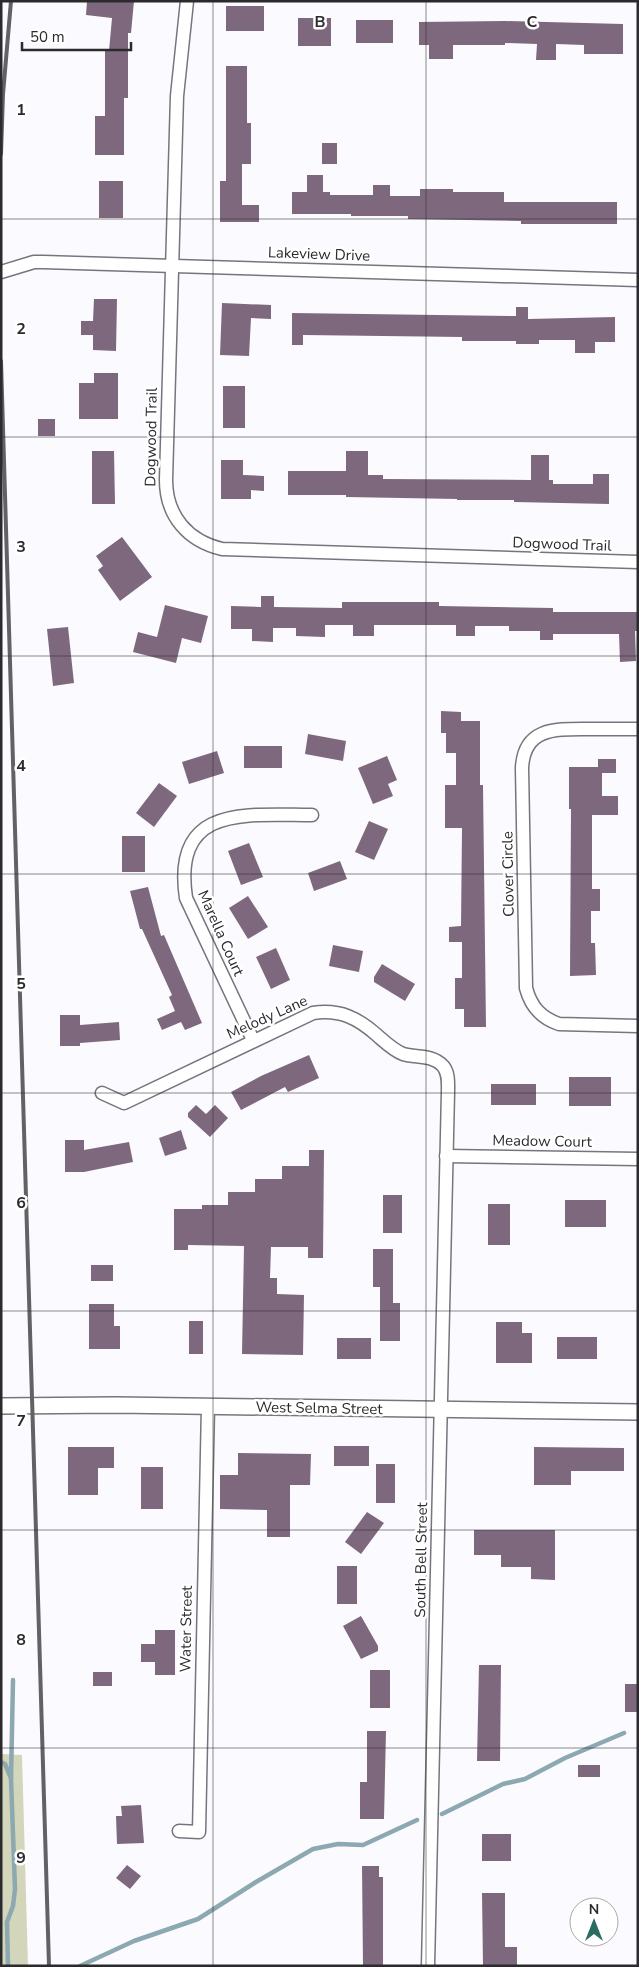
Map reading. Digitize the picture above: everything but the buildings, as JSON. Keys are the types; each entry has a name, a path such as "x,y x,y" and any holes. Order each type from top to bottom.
{"street":[{"name":"Dogwood Trail","path":"187,1 177,96 166,490 176,520 191,536 200,542 217,548 234,550 638,562"},
{"name":"Lakeview Drive","path":"1,272 34,262 43,262 638,280"},
{"name":"Clover Circle","path":"638,729 559,729 544,732 527,747 524,753 522,768 526,988 528,997 538,1012 559,1024 638,1026"},
{"name":"Marella Court","path":"253,1040 186,898 183,880 185,863 190,848 197,837 206,826 220,820 257,815 312,815"},
{"name":"Melody Lane","path":"102,1093 124,1103 313,1012 338,1012 365,1024 392,1048 404,1054 435,1060 443,1066 448,1082 446,1156"},
{"name":"Meadow Court","path":"446,1156 638,1159"},
{"name":"South Bell Street","path":"428,1966 446,1156"},
{"name":"West Selma Street","path":"1,1406 208,1406 638,1412"},
{"name":"Water Street","path":"179,1831 199,1832 208,1406"}],"green space":[{"path":"1,1754 22,1755 28,1966 1,1966"}],"waterway":[{"path":"8,1966 7,1922 13,1906 15,1889 11,1779 13,1680"},
{"path":"442,1814 503,1784 525,1779 565,1758 624,1733"},
{"path":"1,1762 5,1764 11,1778"},
{"path":"80,1966 134,1941 198,1919 313,1849 338,1844 363,1845 417,1820"}],"railway":[{"path":"1,154 3,94 11,1"},
{"path":"1,361 49,1966"}]}
